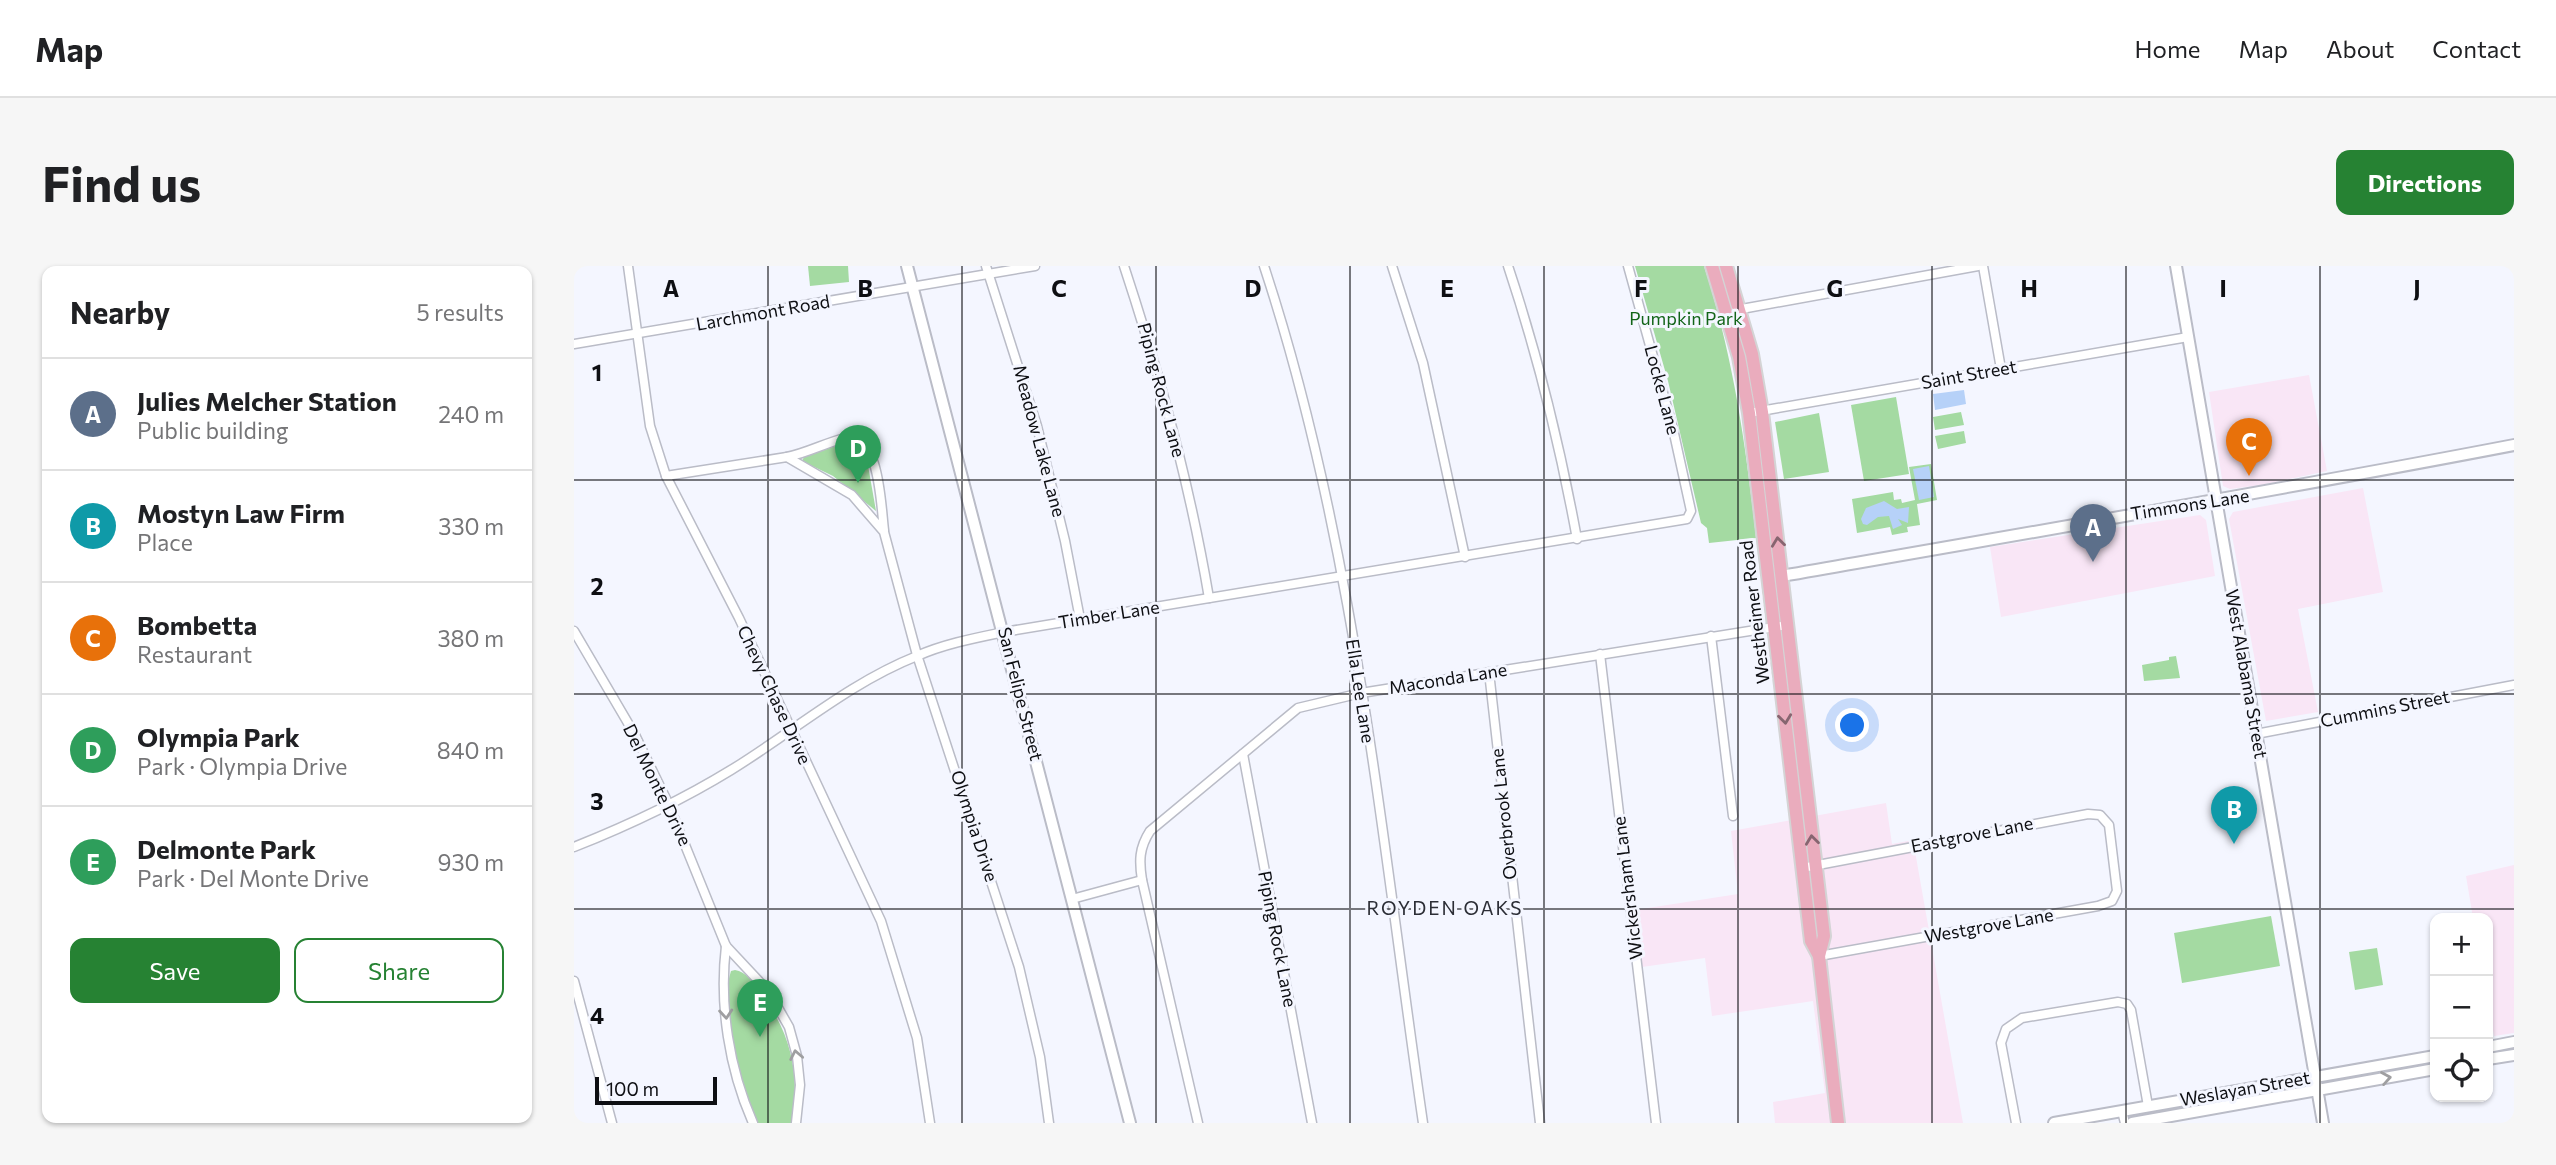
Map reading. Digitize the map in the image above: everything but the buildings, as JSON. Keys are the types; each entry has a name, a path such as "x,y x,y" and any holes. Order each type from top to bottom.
{"main road":[{"name":"San Felipe Street","path":"907,266 1130,1123"},
{"name":"Westheimer Road","path":"1712,266 1733,311"},
{"name":"Westheimer Road","path":"1726,266 1772,498 1782,576 1781,626"},
{"name":"West Alabama Street","path":"2176,266 2323,1123"},
{"name":"Westheimer Road","path":"1755,412 1765,553 1781,626 1809,867 1811,941 1819,956 1838,1123"},
{"name":"Timmons Lane","path":"1782,576 2085,521 2217,502 2514,445"},
{"path":"1759,498 1772,498"},
{"path":"1765,553 1782,576"},
{"path":"2493,1046 2514,1042"},
{"path":"2493,1058 2514,1055"},
{"name":"Weslayan Street","path":"2054,1123 2430,1057"},
{"name":"Weslayan Street","path":"2132,1123 2430,1070"}],"street":[{"name":"Chevy Chase Drive","path":"628,266 650,426 666,476 739,618 832,822 864,882 895,958 917,1038 930,1123"},
{"name":"Larchmont Road","path":"574,344 913,288 987,270 1035,266"},
{"name":"Piping Rock Lane","path":"1124,266 1170,414 1196,524 1209,598"},
{"name":"Ella Lee Lane","path":"1264,266 1301,387 1341,576 1361,693 1423,1123"},
{"path":"1392,266 1423,363 1465,557"},
{"path":"1508,266 1531,334 1554,424 1577,539"},
{"name":"Locke Lane","path":"1628,266 1673,429 1691,515"},
{"path":"1733,311 1980,266 2001,369"},
{"name":"Meadow Lake Lane","path":"987,270 1037,426 1065,541 1080,620"},
{"name":"Saint Street","path":"1755,412 2188,337"},
{"name":"Olympia Drive","path":"666,476 787,457 815,451 846,438 860,441 872,454 884,532 917,655 1019,967 1040,1057 1049,1123"},
{"name":"Olympia Drive","path":"787,457 852,495 884,532"},
{"name":"Timber Lane","path":"574,847 731,770 873,677 917,655 1004,632 1683,521 1691,515"},
{"name":"Maconda Lane","path":"1142,880 1139,860 1141,844 1150,831 1298,708 1361,693 1781,626"},
{"name":"Del Monte Drive","path":"574,631 635,735 668,803 726,946 769,992 789,1027 797,1056 800,1085 796,1123"},
{"path":"1711,636 1733,816"},
{"name":"Wickersham Lane","path":"1600,654 1656,1123"},
{"name":"Overbrook Lane","path":"1489,672 1540,1123"},
{"name":"Cummins Street","path":"2256,734 2514,685"},
{"name":"Piping Rock Lane","path":"1243,754 1312,1123"},
{"name":"Eastgrove Lane","path":"1809,867 2088,814 2100,815 2109,825 2114,855"},
{"name":"Westgrove Lane","path":"1819,956 2098,906 2112,901 2117,891 2114,855"},
{"path":"1072,899 1142,880 1198,1123"},
{"name":"Del Monte Drive","path":"726,946 723,976 726,1024 735,1069 753,1123"},
{"path":"574,981 612,1123"},
{"path":"2016,1123 2001,1043 2006,1029 2022,1018 2118,1002 2127,1004 2132,1010 2148,1106"},
{"path":"2122,1111 2124,1123"}],"shaded area":[{"path":"2309,375 2327,471 2261,485 2230,489 2223,486 2209,392"},
{"path":"2363,488 2383,592 2298,609 2318,712 2266,721 2229,519 2233,512"},
{"path":"2200,515 2206,520 2215,576 2001,617 1990,547"},
{"path":"1886,803 1892,844 1913,840 1963,1123 1775,1123 1773,1102 1825,1093 1813,1001 1712,1016 1705,958 1642,967 1635,910 1738,894 1731,831"},
{"path":"2514,865 2514,1033 2494,1036 2493,913 2472,913 2466,876"}],"green space":[{"path":"808,266 848,266 849,282 810,286"},
{"name":"Pumpkin Park","path":"1635,266 1704,266 1731,367 1756,538 1709,543 1707,528 1701,523 1668,381"},
{"path":"1896,397 1909,474 1864,481 1851,405"},
{"path":"1961,412 1964,425 1935,430 1933,417"},
{"path":"1819,413 1829,472 1784,479 1775,422"},
{"path":"1964,431 1966,443 1938,449 1935,436"},
{"path":"847,442 859,445 866,454 876,511 833,476 802,461 804,457"},
{"path":"1931,464 1937,500 1917,504 1920,525 1907,527 1908,532 1892,535 1890,527 1857,533 1852,499 1893,492 1894,500 1901,499 1902,503 1915,500 1909,467"},
{"path":"2176,656 2180,678 2144,681 2142,665"},
{"path":"2271,916 2280,966 2182,983 2174,933"},
{"path":"2377,948 2383,985 2355,990 2349,952"},
{"path":"731,971 746,975 757,987 770,1005 785,1037 794,1070 792,1123 758,1123 752,1107 739,1069 727,1006"}],"water":[{"path":"1964,390 1966,404 1935,410 1933,394"},
{"path":"1929,466 1934,497 1919,500 1913,469"},
{"path":"1884,501 1897,509 1909,507 1908,523 1898,519 1902,525 1893,529 1889,516 1878,517 1867,525 1863,524 1861,519 1866,508"}],"place":[{"name":"Bombetta","path":"2249,476"},
{"name":"Olympia Park","path":"858,483"},
{"name":"Julies Melcher Station","path":"2093,562"},
{"name":"Mostyn Law Firm","path":"2234,844"},
{"name":"Delmonte Park","path":"760,1037"}],"district":[{"name":"ROYDEN OAKS","path":"1445,908"}]}
